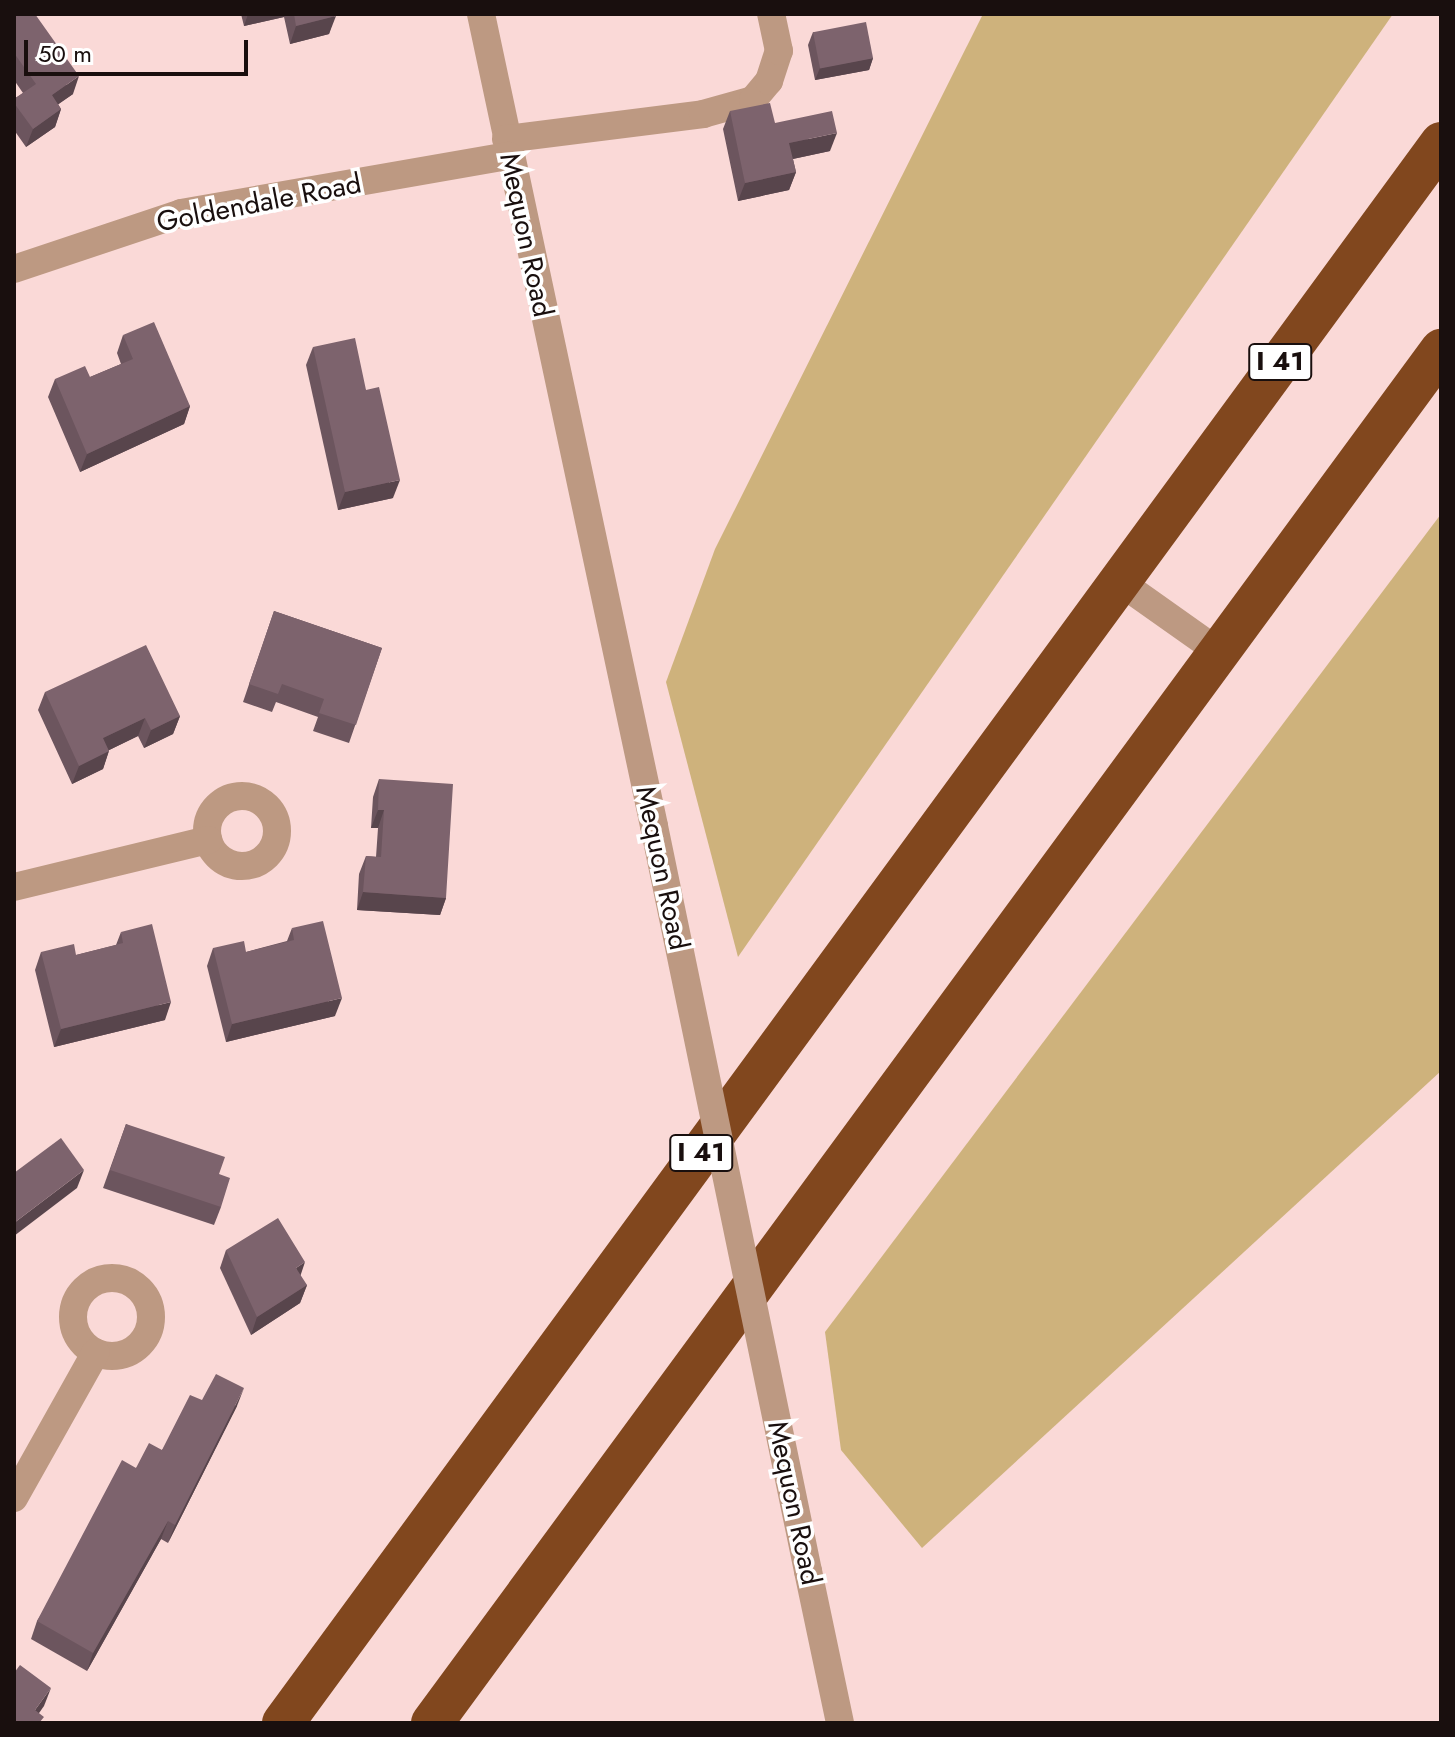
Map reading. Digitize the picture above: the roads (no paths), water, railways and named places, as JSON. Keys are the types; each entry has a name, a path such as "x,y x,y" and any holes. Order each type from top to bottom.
{"highway":[{"name":"I 41","path":"283,1723 1441,143"},
{"path":"432,1723 1441,350"}],"street":[{"name":"Mequon Road","path":"481,14 840,1723"},
{"name":"Goldendale Road","path":"14,269 181,213 507,148 703,114 753,100 769,81 779,51 771,14"},
{"path":"1120,582 1219,652"},
{"path":"14,887 208,840"},
{"path":"14,1498 96,1352"}]}
